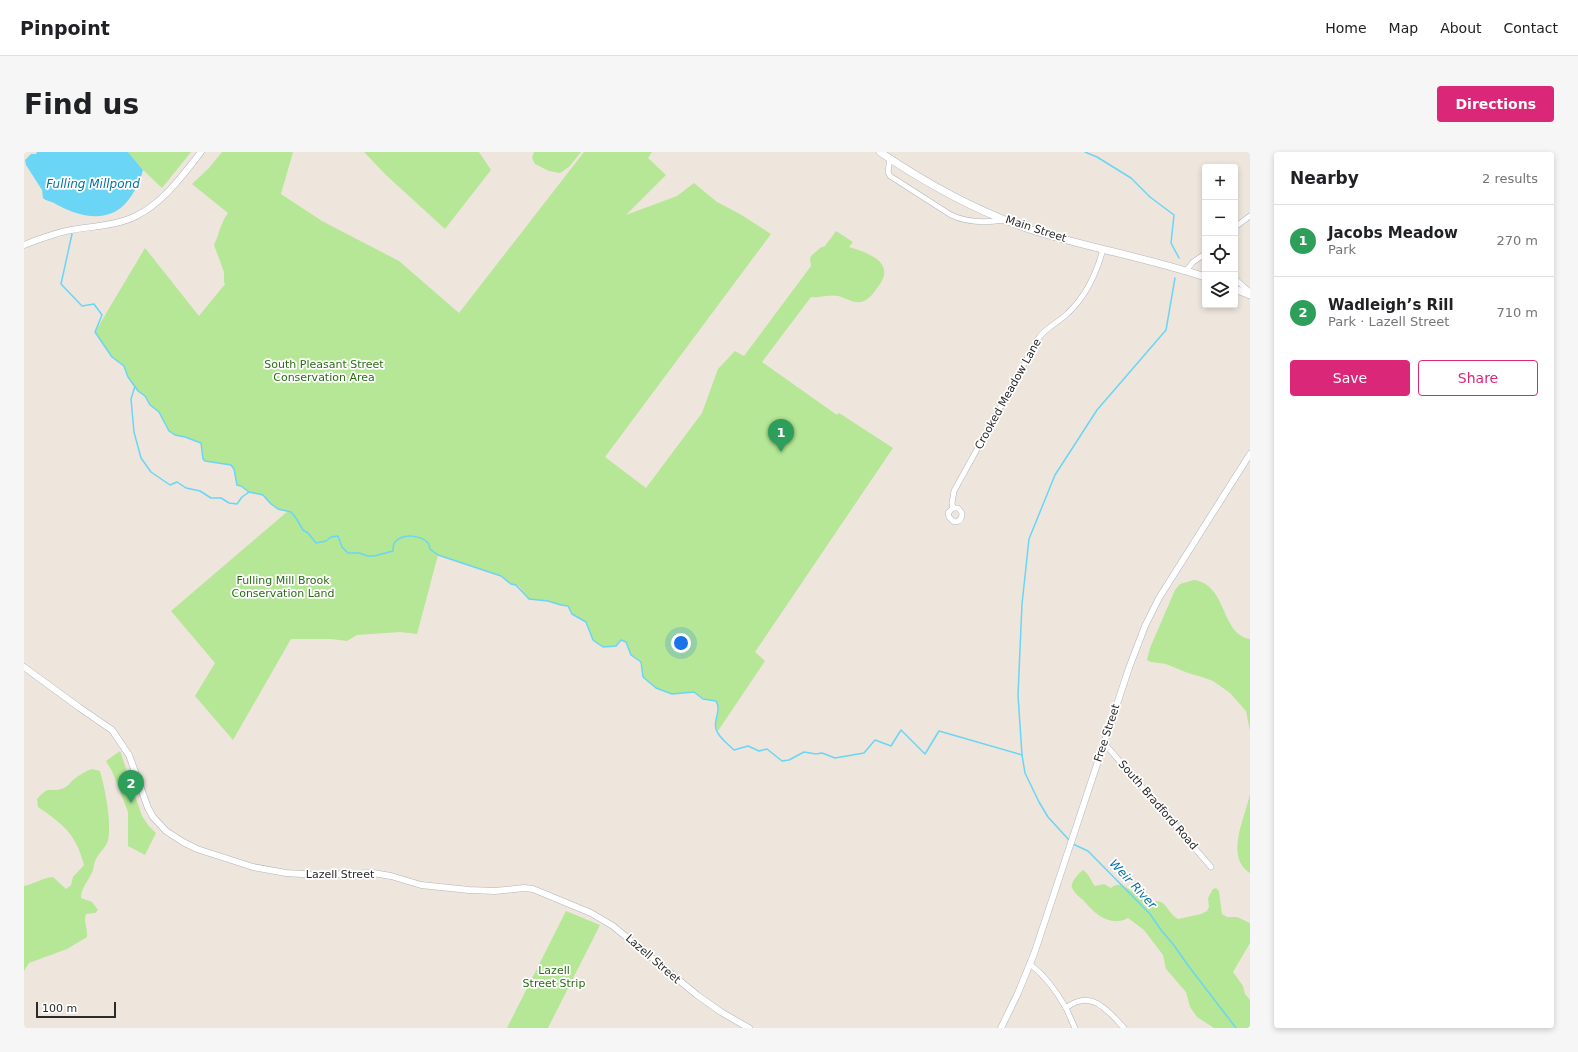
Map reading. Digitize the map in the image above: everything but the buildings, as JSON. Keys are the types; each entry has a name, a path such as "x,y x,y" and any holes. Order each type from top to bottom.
{"main road":[{"name":"Main Street","path":"880,152 963,201 1006,220 1051,236 1202,276"},
{"path":"1238,290 1250,294"}],"street":[{"path":"24,245 62,232 116,223 137,216 150,208 164,195 201,152"},
{"path":"890,159 888,172 890,176 951,215 959,219 973,222 987,223 1006,220"},
{"path":"1238,225 1250,216"},
{"name":"Crooked Meadow Lane","path":"953,508 952,503 954,491 1038,339 1048,328 1068,313 1078,301 1095,273 1103,249"},
{"path":"1186,271 1193,262 1202,257"},
{"path":"1238,282 1250,294"},
{"name":"Free Street","path":"1001,1028 1030,964 1129,668 1152,613 1174,573 1250,454"},
{"name":"Lazell Street","path":"24,666 112,730 129,755 148,808 153,817 166,831 187,844 212,854 253,867 286,873 317,875 373,873 431,886 495,891 524,888 536,890 591,913 613,926 693,992 721,1012 749,1028"},
{"name":"South Bradford Road","path":"1104,743 1212,867"},
{"path":"1030,964 1041,974 1066,1008 1075,1028"},
{"path":"1066,1008 1081,1000 1092,1001 1114,1017 1124,1028"}],"green space":[{"path":"128,152 191,152 162,188 143,170"},
{"path":"222,152 293,152 281,194 322,221 399,261 459,313 584,152 652,152 648,158 666,175 626,215 677,196 694,183 717,202 740,214 771,234 605,457 646,488 702,413 718,369 735,351 744,356 811,266 811,256 820,248 825,246 836,231 853,242 849,247 865,252 878,260 883,266 883,279 870,297 864,301 857,302 835,296 811,297 762,362 837,415 839,413 893,448 755,652 765,661 718,731 716,728 718,705 716,701 703,699 694,692 672,694 656,688 643,677 641,662 631,654 626,642 621,640 616,646 603,647 593,640 586,622 572,614 568,606 548,601 529,599 519,586 511,584 501,576 438,555 417,634 400,632 357,635 347,641 331,639 291,639 233,740 195,696 215,663 171,611 288,511 278,509 263,495 252,493 241,486 237,486 234,469 231,465 205,461 203,459 201,443 175,435 169,431 159,412 150,405 145,396 138,391 128,377 124,366 112,357 95,332 145,248 199,316 225,284 224,272 214,245 228,213 192,184 209,168"},
{"path":"364,152 479,152 491,170 445,229 386,175"},
{"path":"534,152 581,152 569,167 560,173 549,171 535,164 532,158"},
{"path":"1194,580 1205,584 1213,591 1233,628 1240,635 1250,639 1250,731 1246,711 1230,693 1213,681 1166,664 1147,660 1150,648 1175,590 1180,584"},
{"path":"120,751 142,816 156,833 145,855 128,846 128,812 112,771 106,761"},
{"path":"92,769 100,771 102,778 106,796 109,834 107,843 95,860 93,870 82,891 81,898 92,902 98,910 95,913 86,914 85,920 87,937 67,949 29,963 24,971 24,886 53,877 66,889 71,885 73,877 84,865 81,854 73,838 55,819 38,807 37,799 45,791 64,788 78,776"},
{"path":"1250,793 1250,873 1242,866 1238,857 1238,847 1241,824"},
{"path":"1083,870 1087,873 1095,886 1104,884 1111,888 1115,885 1124,886 1145,901 1158,901 1163,903 1178,919 1201,914 1207,911 1209,907 1208,898 1213,889 1216,888 1219,891 1222,914 1227,917 1237,917 1250,923 1250,943 1233,972 1243,986 1245,994 1250,1000 1250,1028 1214,1028 1197,1017 1190,1007 1186,992 1166,969 1163,955 1144,930 1128,918 1121,921 1115,921 1103,918 1092,910 1074,891 1072,888 1072,883 1077,875"},
{"name":"Lazell Street Strip","path":"566,911 600,925 548,1028 507,1028"}],"water":[{"name":"Fulling Millpond","path":"37,152 128,152 143,170 136,189 124,205 106,215 85,215 64,208 43,198 42,190 26,165 25,160 31,154 36,154"}],"waterway":[{"path":"1085,152 1097,157 1131,178 1150,197 1174,215 1171,243 1179,258"},
{"path":"72,234 61,284 82,306 94,304 102,315 95,332 112,357 124,366 128,377 138,391 145,396 150,405 159,412 169,431 175,435 201,443 203,459 205,461 231,465 234,469 237,485 249,492 263,495 278,509 291,512 303,530 308,533 316,543 338,536 342,547 348,553 359,553 374,556 393,551 394,543 398,539 407,536 417,537 425,540 429,544 430,549 438,555 501,576 511,584 516,585 529,599 548,601 568,606 572,614 586,622 593,640 603,647 616,646 621,640 626,642 631,655 641,662 643,677 656,688 672,694 694,692 703,699 716,701 718,705 715,725 717,732 721,738 734,750 748,746 759,751 767,749 782,761 789,760 804,752 816,754 822,753 835,758 864,753 875,740 891,746 901,730 925,754 939,731 1022,755"},
{"path":"1069,840 1048,817 1039,802 1025,773 1022,755 1018,695 1022,604 1029,539 1055,475 1097,410 1166,330 1175,278"},
{"path":"135,386 131,399 134,432 141,458 151,472 170,485 177,482 186,488 200,491 211,498 221,498 229,503 237,504 242,497 249,492"},
{"name":"Weir River","path":"1073,844 1088,851 1150,914 1236,1028"}],"place":[{"name":"Jacobs Meadow","path":"781,452"},
{"name":"Wadleigh’s Rill","path":"131,803"}],"park label":[{"name":"South Pleasant Street Conservation Area","path":"324,370"},
{"name":"Fulling Mill Brook Conservation Land","path":"283,586"}]}
